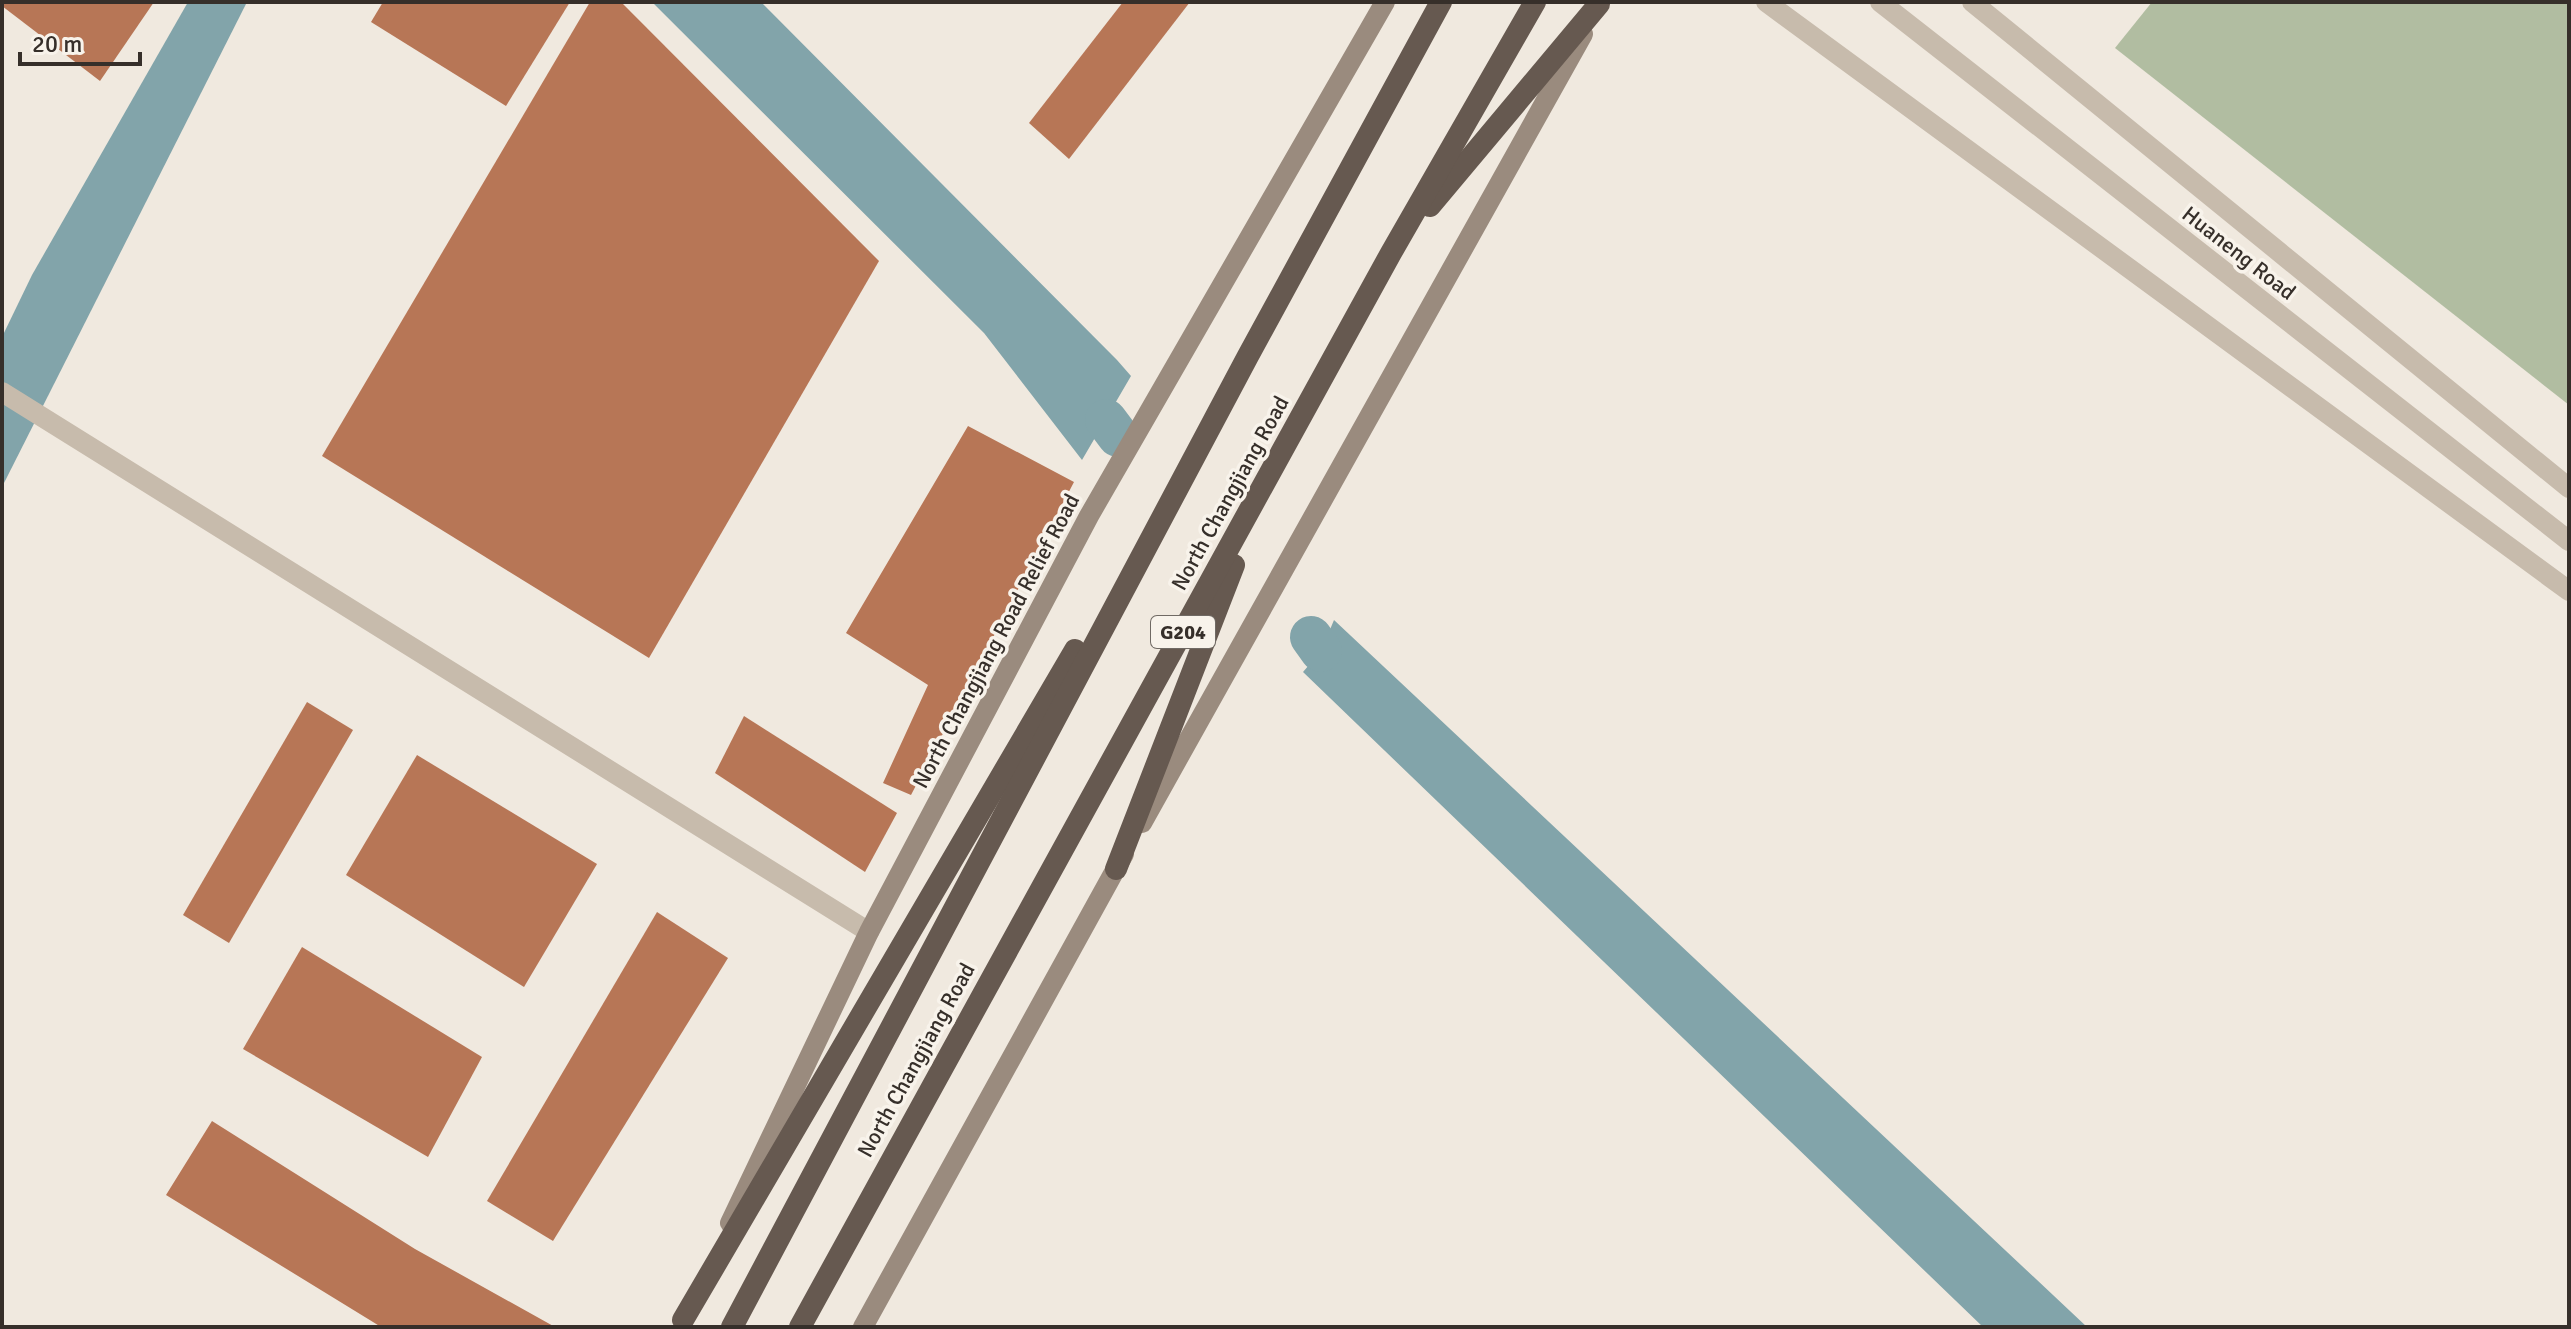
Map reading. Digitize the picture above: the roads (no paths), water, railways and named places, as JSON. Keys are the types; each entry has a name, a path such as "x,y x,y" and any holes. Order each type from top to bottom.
{"highway":[{"name":"North Changjiang Road","path":"732,1327 1248,356 1441,2"},
{"name":"North Changjiang Road","path":"800,1327 1391,253 1535,2"},
{"path":"1391,253 1600,3"},
{"path":"681,1323 1248,356"},
{"path":"1116,869 1265,485"}],"main road":[{"name":"North Changjiang Road Relief Road","path":"681,1323 869,932 1141,421 1385,2"},
{"path":"863,1327 1600,3"}],"street":[{"path":"1766,2 2569,591"},
{"name":"Huaneng Road","path":"1880,2 2569,541"},
{"path":"1972,2 2569,488"},
{"path":"2,392 869,932"}],"water":[{"path":"188,2 247,2 2,487 2,337 32,275"},
{"path":"652,2 761,2 1117,360 1131,376 1082,460 984,333"},
{"path":"1334,620 2087,1327 1983,1327 1303,672 1321,651"}],"waterway":[{"path":"1106,420 1118,436"},
{"path":"1311,637 1321,651"}]}
